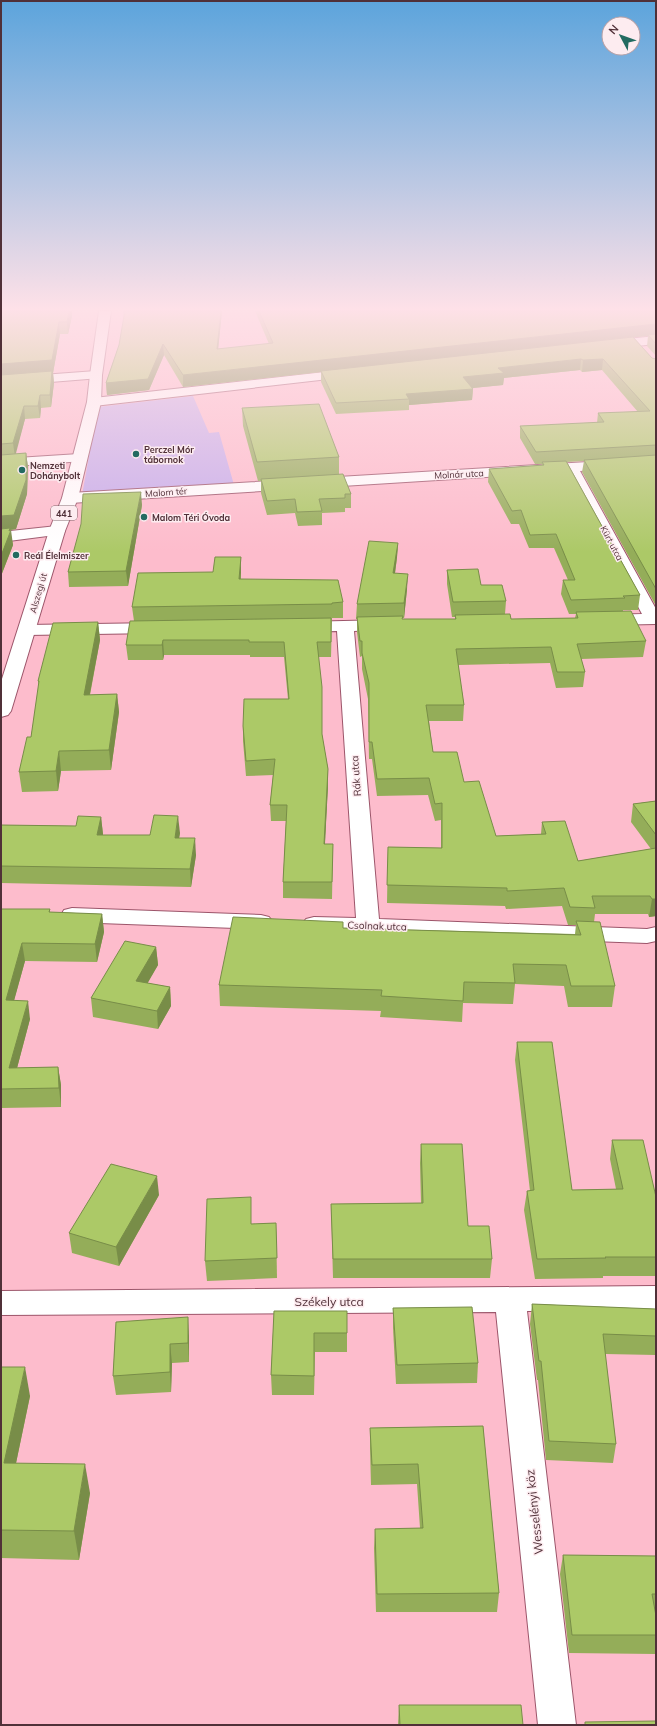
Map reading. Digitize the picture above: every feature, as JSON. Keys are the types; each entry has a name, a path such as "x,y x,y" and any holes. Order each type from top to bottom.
{"street":[{"name":"Alszegi út","path":"1,711 57,531 70,498 94,402 95,392"},
{"path":"94,402 189,392"},
{"path":"1,463 79,458"},
{"name":"Molnár utca","path":"262,486 656,462"},
{"name":"Kürt utca","path":"571,467 654,619"},
{"name":"Malom tér","path":"70,498 262,486"},
{"path":"1,537 57,531"},
{"path":"590,621 654,619"},
{"path":"281,627 400,625"},
{"name":"Rák utca","path":"345,626 368,926"},
{"path":"27,630 170,627"},
{"name":"Csolnak utca","path":"49,914 647,936 656,934"},
{"name":"Székely utca","path":"1,1303 656,1298"},
{"name":"Wesselényi köz","path":"510,1300 557,1725"}],"shaded area":[{"path":"193,396 209,433 219,432 234,485 82,495 98,407"}],"building":[{"path":"1,392 50,392 50,395 40,395 38,406 24,406 13,443 1,444"},
{"path":"331,392 439,392 406,394 409,399 336,403"},
{"path":"632,392 656,392 656,445 536,452 520,426 604,422 598,413 650,411"},
{"path":"319,404 339,457 257,462 242,408"},
{"path":"26,453 26,480 14,515 1,516 1,455"},
{"path":"656,455 656,589 584,460"},
{"path":"566,461 640,595 623,596 625,598 571,600 563,580 575,580 556,534 530,535 521,510 512,511 489,469 544,465 542,462"},
{"path":"343,474 351,494 345,494 345,498 319,499 322,511 297,512 295,499 267,501 261,479"},
{"path":"141,492 126,571 68,572 81,524 83,494"},
{"path":"10,528 9,531 11,530 1,556 1,529"},
{"path":"369,541 398,543 393,573 408,574 404,603 357,604"},
{"path":"215,557 241,557 239,579 338,580 343,602 332,604 132,607 138,573 213,572"},
{"path":"478,569 481,585 502,585 506,601 453,602 447,570"},
{"path":"631,611 646,641 577,644 585,672 557,672 551,647 456,649 464,705 426,705 433,752 457,752 464,782 479,781 496,836 546,834 542,822 565,821 578,861 656,848 656,899 652,899 650,896 592,896 595,908 570,907 564,888 507,891 507,888 387,885 388,847 442,848 442,803 435,804 429,778 377,779 372,742 369,742 369,683 362,653 362,641 360,641 357,617 403,616 402,619 456,619 455,615 510,614 511,619 578,618 576,612"},
{"path":"331,618 331,642 317,642 322,687 322,734 328,769 324,844 333,844 332,882 283,882 287,805 270,805 275,759 246,761 243,726 244,699 289,699 284,642 249,642 249,640 163,640 162,645 126,645 130,621"},
{"path":"98,622 84,695 117,694 109,750 59,751 56,771 19,772 27,737 31,737 38,681 53,623"},
{"path":"656,801 656,835 633,804"},
{"path":"154,815 178,816 175,838 195,838 190,869 1,866 1,825 76,826 78,816 101,817 97,835 150,835"},
{"path":"1,909 50,909 49,912 102,914 95,944 22,943 6,1000 28,1001 9,1068 58,1067 59,1088 1,1089"},
{"path":"233,917 343,922 343,928 581,935 576,921 600,922 615,986 571,986 566,965 513,964 515,983 464,982 463,1001 381,996 382,990 219,985"},
{"path":"125,941 156,947 136,981 170,987 157,1011 91,998"},
{"path":"517,1042 552,1042 572,1190 623,1189 612,1140 643,1140 656,1197 656,1257 537,1259 527,1191 534,1190"},
{"path":"421,1144 462,1144 468,1226 489,1226 492,1259 333,1259 331,1204 423,1203"},
{"path":"111,1164 157,1176 116,1247 69,1233"},
{"path":"251,1197 251,1224 276,1223 277,1258 205,1261 207,1199"},
{"path":"532,1304 656,1309 656,1336 603,1334 616,1444 549,1441 541,1361 539,1361"},
{"path":"472,1307 478,1363 397,1365 393,1308"},
{"path":"274,1311 347,1311 347,1333 314,1333 314,1376 271,1375"},
{"path":"188,1317 188,1343 170,1344 170,1372 113,1376 116,1322"},
{"path":"1,1367 25,1367 4,1463 85,1464 74,1531 1,1530"},
{"path":"483,1426 499,1593 377,1594 375,1529 423,1528 418,1464 372,1465 370,1428"},
{"path":"563,1555 656,1556 656,1594 652,1594 656,1616 656,1635 572,1635"},
{"path":"399,1705 521,1705 523,1725 400,1725"},
{"path":"656,1721 656,1725 585,1725 585,1722"}],"place":[{"name":"Perczel Mór tábornok","path":"136,454"},
{"name":"Nemzeti Dohánybolt","path":"22,470"},
{"name":"Malom Téri Óvoda","path":"144,517"},
{"name":"Reál Élelmiszer","path":"16,555"}]}
